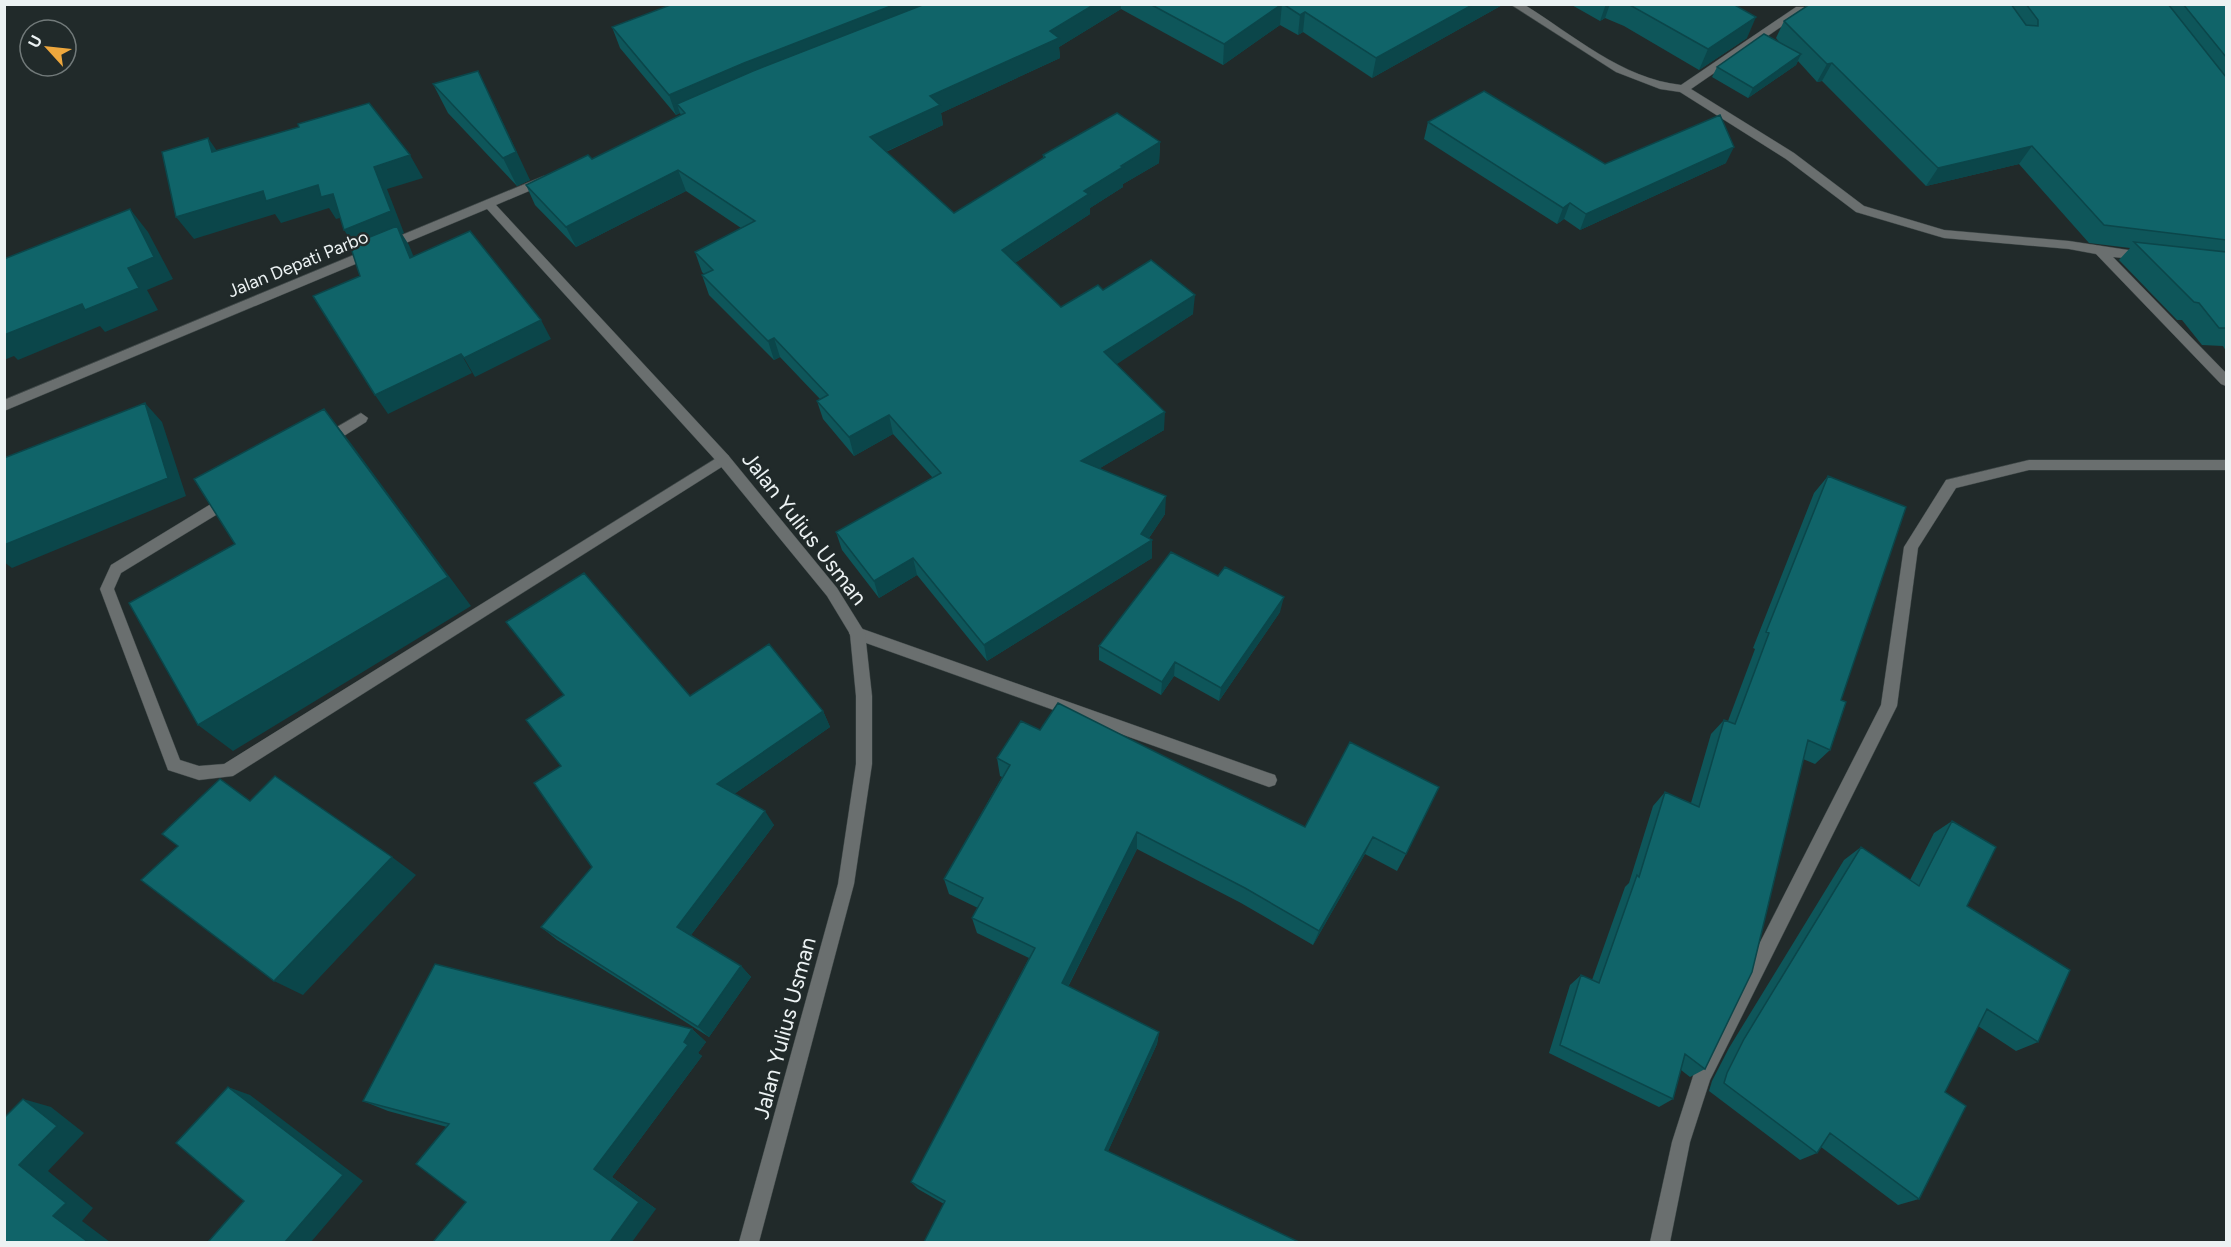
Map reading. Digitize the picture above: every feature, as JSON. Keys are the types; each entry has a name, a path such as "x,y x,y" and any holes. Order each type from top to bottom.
{"street":[{"path":"1517,5 1631,74 1656,86 1683,89 1790,156 1860,209 1944,234 2069,245 2157,257"},
{"path":"1683,89 1800,9"},
{"name":"Jalan Depati Parbo","path":"4,406 553,176"},
{"name":"Jalan Yulius Usman","path":"490,204 723,459 832,592 856,633 864,696 864,764 846,884 749,1242"},
{"path":"2100,251 2226,381"},
{"path":"311,449 361,418"},
{"path":"240,493 116,569 107,590 174,765 184,772 226,771 723,459"},
{"path":"1660,1242 1681,1142 1702,1077 1889,706 1911,547 1951,484 2029,465 2226,465"},
{"path":"856,633 1269,780"}],"building":[{"path":"673,4 896,4 669,95 612,27"},
{"path":"925,4 1095,4 1050,31 1059,38 930,96 940,105 870,137 954,213 1045,157 1043,155 1117,113 1160,142 1084,191 1089,194 1002,250 1061,307 1098,285 1103,290 1151,260 1195,295 1104,352 1165,412 1081,461 1166,496 1141,534 1152,540 984,645 913,558 874,581 836,532 941,473 889,415 849,437 817,401 828,395 774,338 768,341 702,275 713,270 695,252 755,221 678,170 566,227 526,185 588,155 592,159 685,113 677,104 753,71"},
{"path":"1150,4 1282,4 1224,44"},
{"path":"1283,4 1474,4 1376,58 1305,12 1300,15"},
{"path":"1628,4 1733,4 1756,17 1708,49"},
{"path":"1810,4 2011,4 2026,25 2038,26 2038,20 2026,4 2168,4 2226,77 2226,240 2104,225 2032,146 1938,168 1832,63 1827,64 1784,21"},
{"path":"2183,4 2226,4 2226,57"},
{"path":"1764,34 1801,54 1753,88 1717,67"},
{"path":"478,71 516,152 503,158 433,84"},
{"path":"1484,91 1605,164 1720,115 1734,147 1586,214 1570,203 1563,208 1428,122"},
{"path":"369,103 410,155 374,167 391,211 344,230 333,194 321,197 318,185 266,201 263,191 176,217 162,152 208,138 212,152 299,127 298,124"},
{"path":"130,209 154,257 128,268 139,288 85,310 82,304 4,335 4,259"},
{"path":"397,226 410,258 470,231 541,320 464,358 461,354 375,395 313,296 360,276 350,245"},
{"path":"2134,242 2226,252 2226,328 2219,328 2199,303 2194,302"},
{"path":"145,403 168,478 4,545 4,458"},
{"path":"324,409 448,577 198,725 129,603 235,544 194,479"},
{"path":"1828,476 1906,507 1841,700 1846,702 1830,750 1808,740 1752,972 1705,1069 1685,1054 1673,1099 1560,1045 1581,975 1599,983 1637,875 1639,877 1665,792 1699,807 1724,720 1735,724 1769,633 1766,632"},
{"path":"1171,552 1218,576 1225,567 1284,597 1221,688 1175,662 1162,682 1099,646"},
{"path":"584,573 690,696 769,644 823,711 717,784 765,811 677,927 741,966 698,1027 541,927 592,867 534,783 561,766 526,720 564,695 506,622"},
{"path":"1058,703 1305,827 1350,742 1439,787 1406,854 1373,837 1319,931 1245,888 1137,832 1062,983 1159,1032 1105,1150 1299,1242 924,1242 945,1201 911,1182 1035,948 972,918 983,898 944,879 1010,765 997,758 1021,721 1040,730"},
{"path":"275,776 392,857 274,981 141,880 178,846 162,834 220,779 250,801"},
{"path":"1952,821 1996,847 1967,906 2070,970 2038,1042 1987,1009 1945,1092 1966,1106 1919,1199 1830,1133 1817,1153 1724,1083 1744,1039 1861,847 1919,886"},
{"path":"435,964 692,1029 684,1042 688,1045 594,1169 639,1202 610,1242 433,1242 466,1202 416,1164 449,1124 363,1101"},
{"path":"228,1087 343,1175 285,1242 208,1242 244,1201 176,1143"},
{"path":"23,1099 57,1126 19,1165 66,1203 53,1216 88,1242 4,1242 4,1118"}]}
